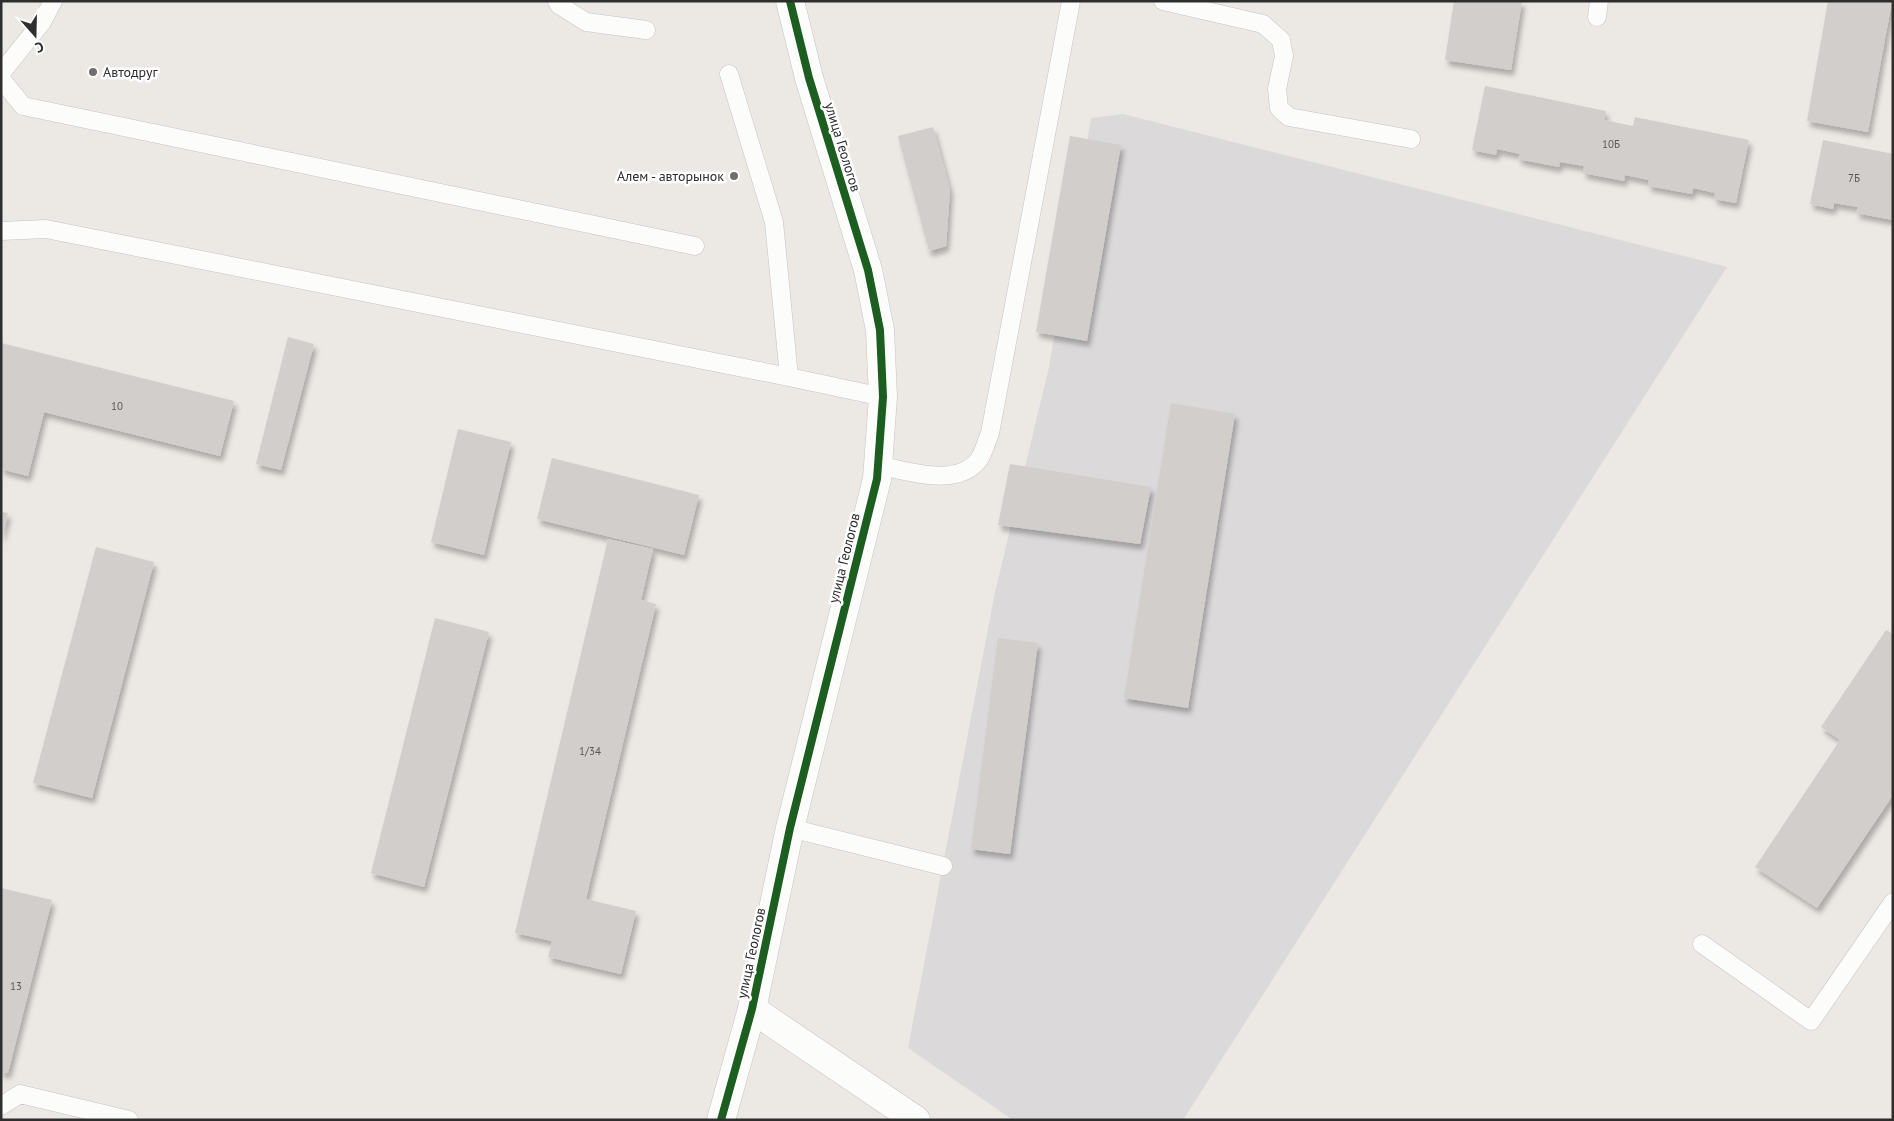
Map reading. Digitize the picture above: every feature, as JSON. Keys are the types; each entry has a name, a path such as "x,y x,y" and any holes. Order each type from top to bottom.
{"street":[{"name":"улица Геологов","path":"721,1120 752,1009 790,828 877,479 883,397 880,330 868,270 809,78 790,1"},
{"path":"752,1009 916,1120"}],"lane":[{"path":"1,73 42,22 53,1"},
{"path":"557,1 559,5 586,22 646,30"},
{"path":"878,465 942,477 964,472 979,458 990,433 1071,1"},
{"path":"1163,1 1263,24 1280,40 1284,56 1278,89 1279,108 1289,117 1411,139"},
{"path":"728,74 774,222 789,377"},
{"path":"1,79 23,106 695,246"},
{"path":"1,231 46,229 883,397"},
{"path":"790,828 943,866"},
{"path":"1702,944 1811,1021 1893,902"},
{"path":"1,1106 20,1094 129,1120"}],"shaded area":[{"path":"1123,114 1727,267 1183,1120 1013,1120 908,1048 995,592 1049,367 1091,118"}],"building":[{"path":"1454,1 1522,1 1511,70 1445,60"},
{"path":"1828,1 1892,1 1868,132 1807,121"},
{"path":"1485,86 1606,111 1604,120 1633,126 1635,117 1749,140 1736,203 1714,199 1715,193 1693,188 1692,194 1648,186 1649,180 1625,175 1624,181 1583,173 1584,166 1560,162 1559,167 1518,159 1520,154 1497,149 1496,155 1472,150"},
{"path":"933,127 950,190 946,246 929,251 898,136"},
{"path":"1070,136 1121,145 1087,341 1036,332"},
{"path":"1823,140 1893,154 1893,220 1856,213 1858,207 1834,203 1833,209 1810,204"},
{"path":"288,337 314,344 281,470 256,464"},
{"path":"1,343 234,401 220,456 44,412 28,476 1,469"},
{"path":"1171,403 1235,414 1188,708 1124,698"},
{"path":"458,429 511,442 484,555 431,542"},
{"path":"552,458 699,495 684,555 537,519"},
{"path":"1010,464 1151,487 1140,544 998,525"},
{"path":"1,512 8,513 2,536 1,536"},
{"path":"608,539 653,549 641,600 656,604 586,899 636,911 621,974 548,957 552,941 515,933"},
{"path":"96,547 154,562 92,798 33,783"},
{"path":"435,618 489,632 424,887 371,873"},
{"path":"1886,630 1893,634 1893,795 1817,908 1755,867 1840,740 1821,727"},
{"path":"998,638 1038,643 1010,854 971,849"},
{"path":"1,888 52,900 8,1073 1,1072"}],"cycle path":[{"path":"721,1120 752,1009 790,828 877,479 883,397 880,330 868,270 809,78 790,1"}],"place":[{"name":"Автодруг","path":"93,72"},
{"name":"Алем - авторынок","path":"734,176"}]}
